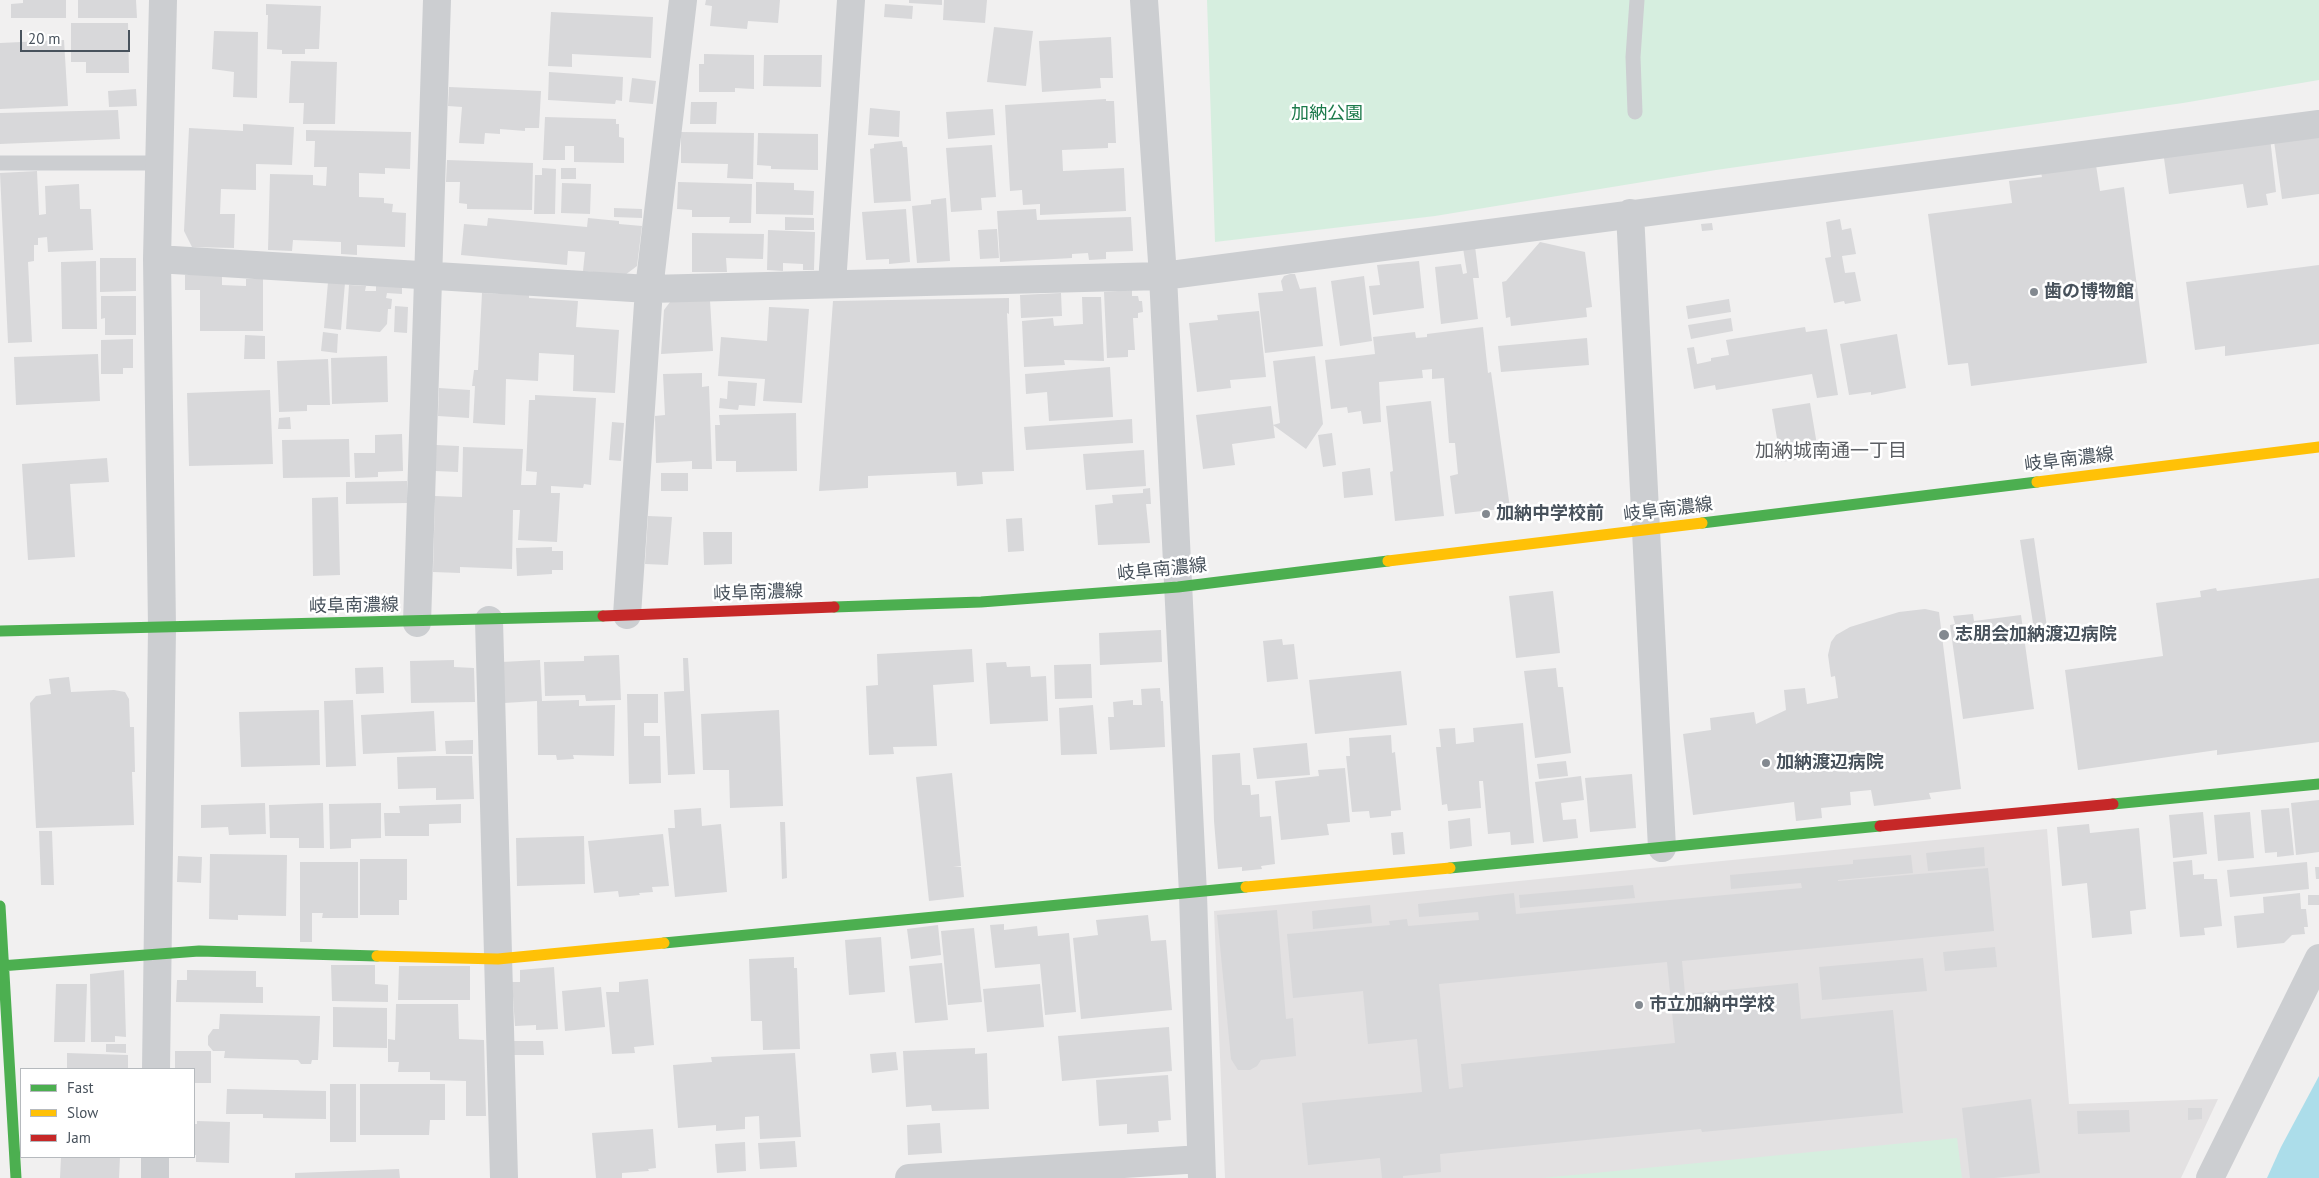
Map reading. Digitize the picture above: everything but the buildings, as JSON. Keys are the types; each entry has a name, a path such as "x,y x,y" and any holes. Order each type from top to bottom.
{"main road":[{"name":"岐阜南濃線","path":"0,631 417,623 981,602 1178,587 2319,447"},
{"path":"2,966 199,951 498,959 1193,894 2319,784"},
{"path":"0,906 2,966 16,1178"}],"street":[{"path":"156,1068 162,628 157,259 161,163 162,0"},
{"path":"417,623 437,0"},
{"path":"627,615 649,288 683,0"},
{"path":"832,284 851,0"},
{"path":"909,1178 1201,1169 1193,894 1163,276 1144,0"},
{"path":"157,259 649,288 1163,276 1630,213 2319,124"},
{"path":"1630,213 1662,848"},
{"path":"489,620 504,1178"},
{"path":"2210,1178 2319,958"},
{"path":"155,1158 155,1178"}],"lane":[{"path":"1635,112 1633,57 1637,0"},
{"path":"0,163 161,163"}],"shaded area":[{"name":"市立加納中学校","path":"2047,829 2069,1104 2218,1099 2181,1178 1225,1178 1214,911"}],"green space":[{"name":"加納公園","path":"1207,0 2319,0 2319,80 2183,103 1716,170 1435,216 1215,242"},
{"path":"1957,1138 1962,1178 1542,1178"}],"water":[{"path":"2319,1076 2319,1178 2267,1178 2281,1147"}],"traffic: fast":[{"path":"1702,523 2037,482"},
{"path":"834,607 981,602 1178,587 1388,561"},
{"path":"0,631 603,616"},
{"path":"2113,804 2319,784"},
{"path":"1450,868 1880,826"},
{"path":"664,943 1246,887"},
{"path":"0,906 16,1178"},
{"path":"0,966 199,951 377,956"}],"traffic: slow":[{"path":"2037,482 2319,447"},
{"path":"1388,561 1702,523"},
{"path":"1246,887 1450,868"},
{"path":"377,956 498,959 664,943"}],"traffic: jam":[{"path":"603,616 834,607"},
{"path":"1880,826 2113,804"}],"place":[{"name":"歯の博物館","path":"2034,292"},
{"name":"加納中学校前","path":"1486,514"},
{"name":"志朋会加納渡辺病院","path":"1944,635"},
{"name":"加納渡辺病院","path":"1766,763"},
{"name":"市立加納中学校","path":"1639,1005"}],"district":[{"name":"加納城南通一丁目","path":"1831,452"}]}
